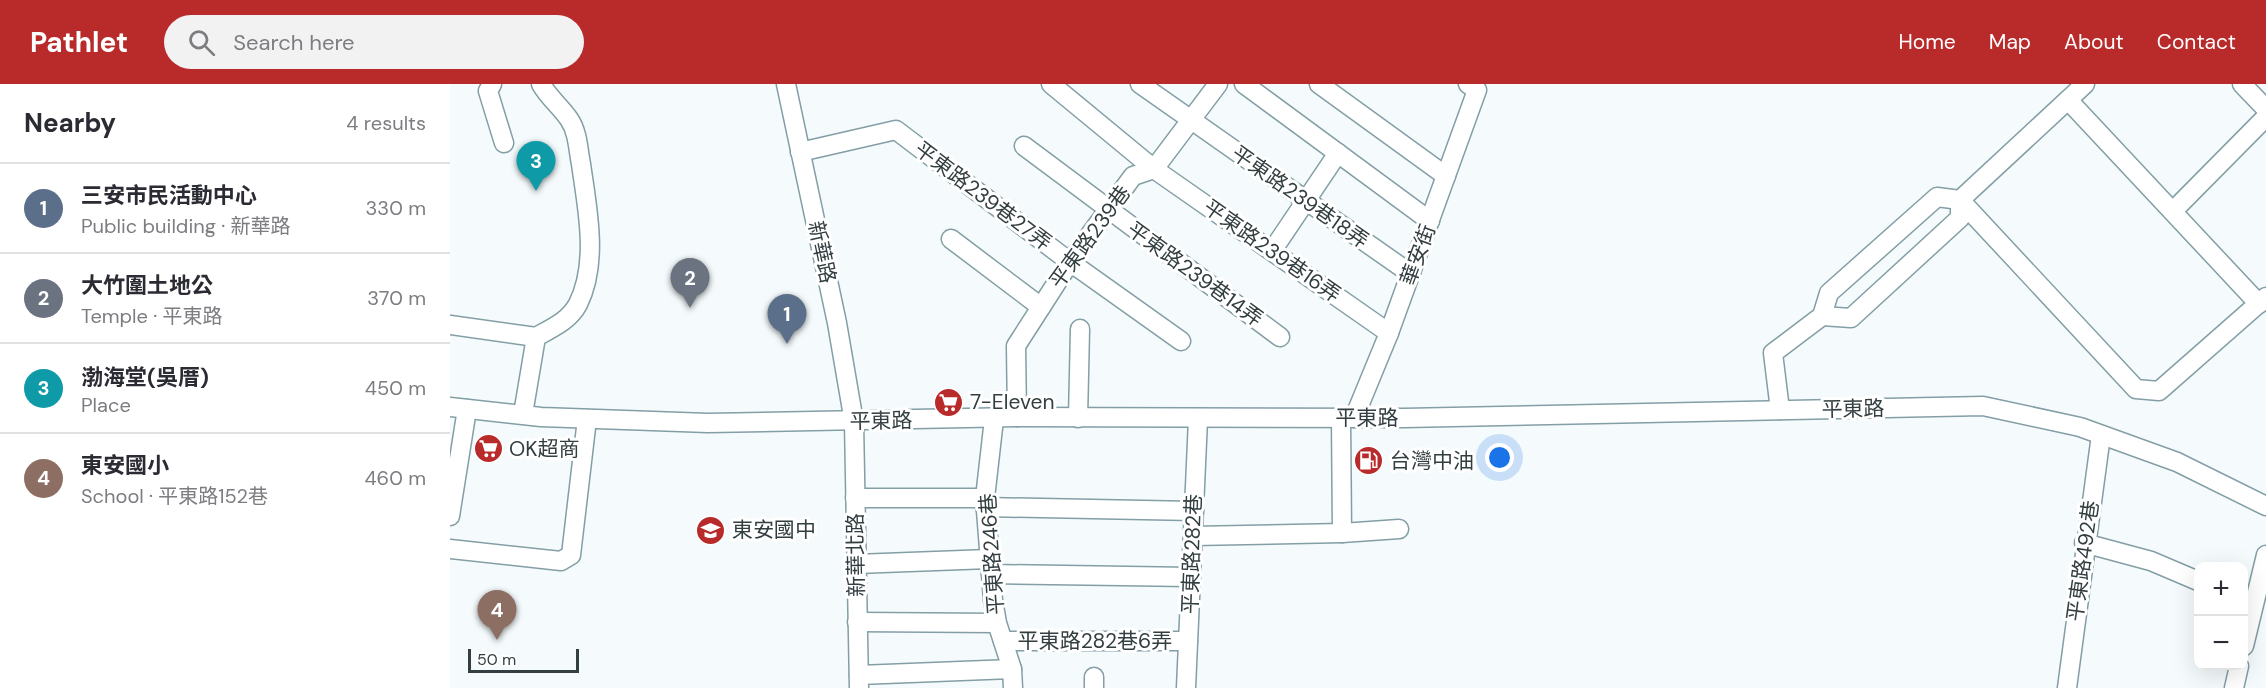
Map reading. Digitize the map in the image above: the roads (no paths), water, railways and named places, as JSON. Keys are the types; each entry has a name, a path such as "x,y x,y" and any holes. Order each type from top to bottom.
{"street":[{"path":"492,84 488,91 504,143"},
{"path":"450,325 536,337 562,323 578,304 588,270 589,221 576,135 570,120 550,100 541,84"},
{"name":"新華路","path":"786,84 837,323 854,422"},
{"name":"平東路239巷16弄","path":"1051,84 1154,170 1389,333"},
{"name":"平東路239巷18弄","path":"1140,84 1411,274"},
{"name":"平東路239巷","path":"1017,417 1016,346 1070,262 1109,212 1133,176 1154,170 1218,84"},
{"path":"1244,84 1430,221"},
{"path":"1319,84 1446,177"},
{"path":"1822,316 1851,318 1959,218 1960,200 2085,84"},
{"path":"2242,84 2266,109"},
{"name":"華安街","path":"1348,418 1389,333 1446,177 1472,87"},
{"path":"1780,410 1773,353 1822,316 1829,293 1937,197 1960,200 2136,389 2159,391 2262,300 2173,211 2068,100"},
{"path":"2173,211 2266,117"},
{"name":"平東路239巷27弄","path":"800,152 896,130 1070,262 1181,341"},
{"name":"平東路239巷14弄","path":"1024,146 1109,212 1281,337"},
{"path":"1272,251 1304,200 1338,153"},
{"path":"951,239 1041,308"},
{"path":"1078,418 1080,329"},
{"path":"523,414 536,337"},
{"name":"平東路","path":"459,408 586,419 708,423 854,422 1017,417 1348,418 1983,406 2080,427 2177,462 2266,506"},
{"path":"450,516 459,408"},
{"path":"1342,533 1348,418"},
{"path":"450,549 561,561 572,555 586,419"},
{"name":"平東路246巷","path":"994,419 985,502 997,622 1012,669 1013,688"},
{"name":"平東路282巷","path":"1186,688 1198,419"},
{"name":"新華北路","path":"854,422 859,682"},
{"name":"平東路492巷","path":"2067,688 2084,543 2101,435"},
{"path":"855,498 1194,511"},
{"path":"1192,536 1342,533 1400,529"},
{"path":"2084,543 2151,561 2194,579"},
{"path":"2248,602 2266,555"},
{"path":"856,564 990,566 1191,577"},
{"path":"857,622 997,622"},
{"name":"平東路282巷6弄","path":"1003,640 1188,640"},
{"path":"859,682 1012,669"},
{"path":"2234,688 2238,670"}],"place":[{"name":"渤海堂(吳厝)","path":"536,191"},
{"name":"大竹圍土地公","path":"690,308"},
{"name":"三安市民活動中心","path":"787,344"},
{"name":"7-Eleven","path":"949,402"},
{"name":"OK超商","path":"488,449"},
{"name":"台灣中油","path":"1369,461"},
{"name":"東安國中","path":"711,530"},
{"name":"東安國小","path":"497,640"}]}
